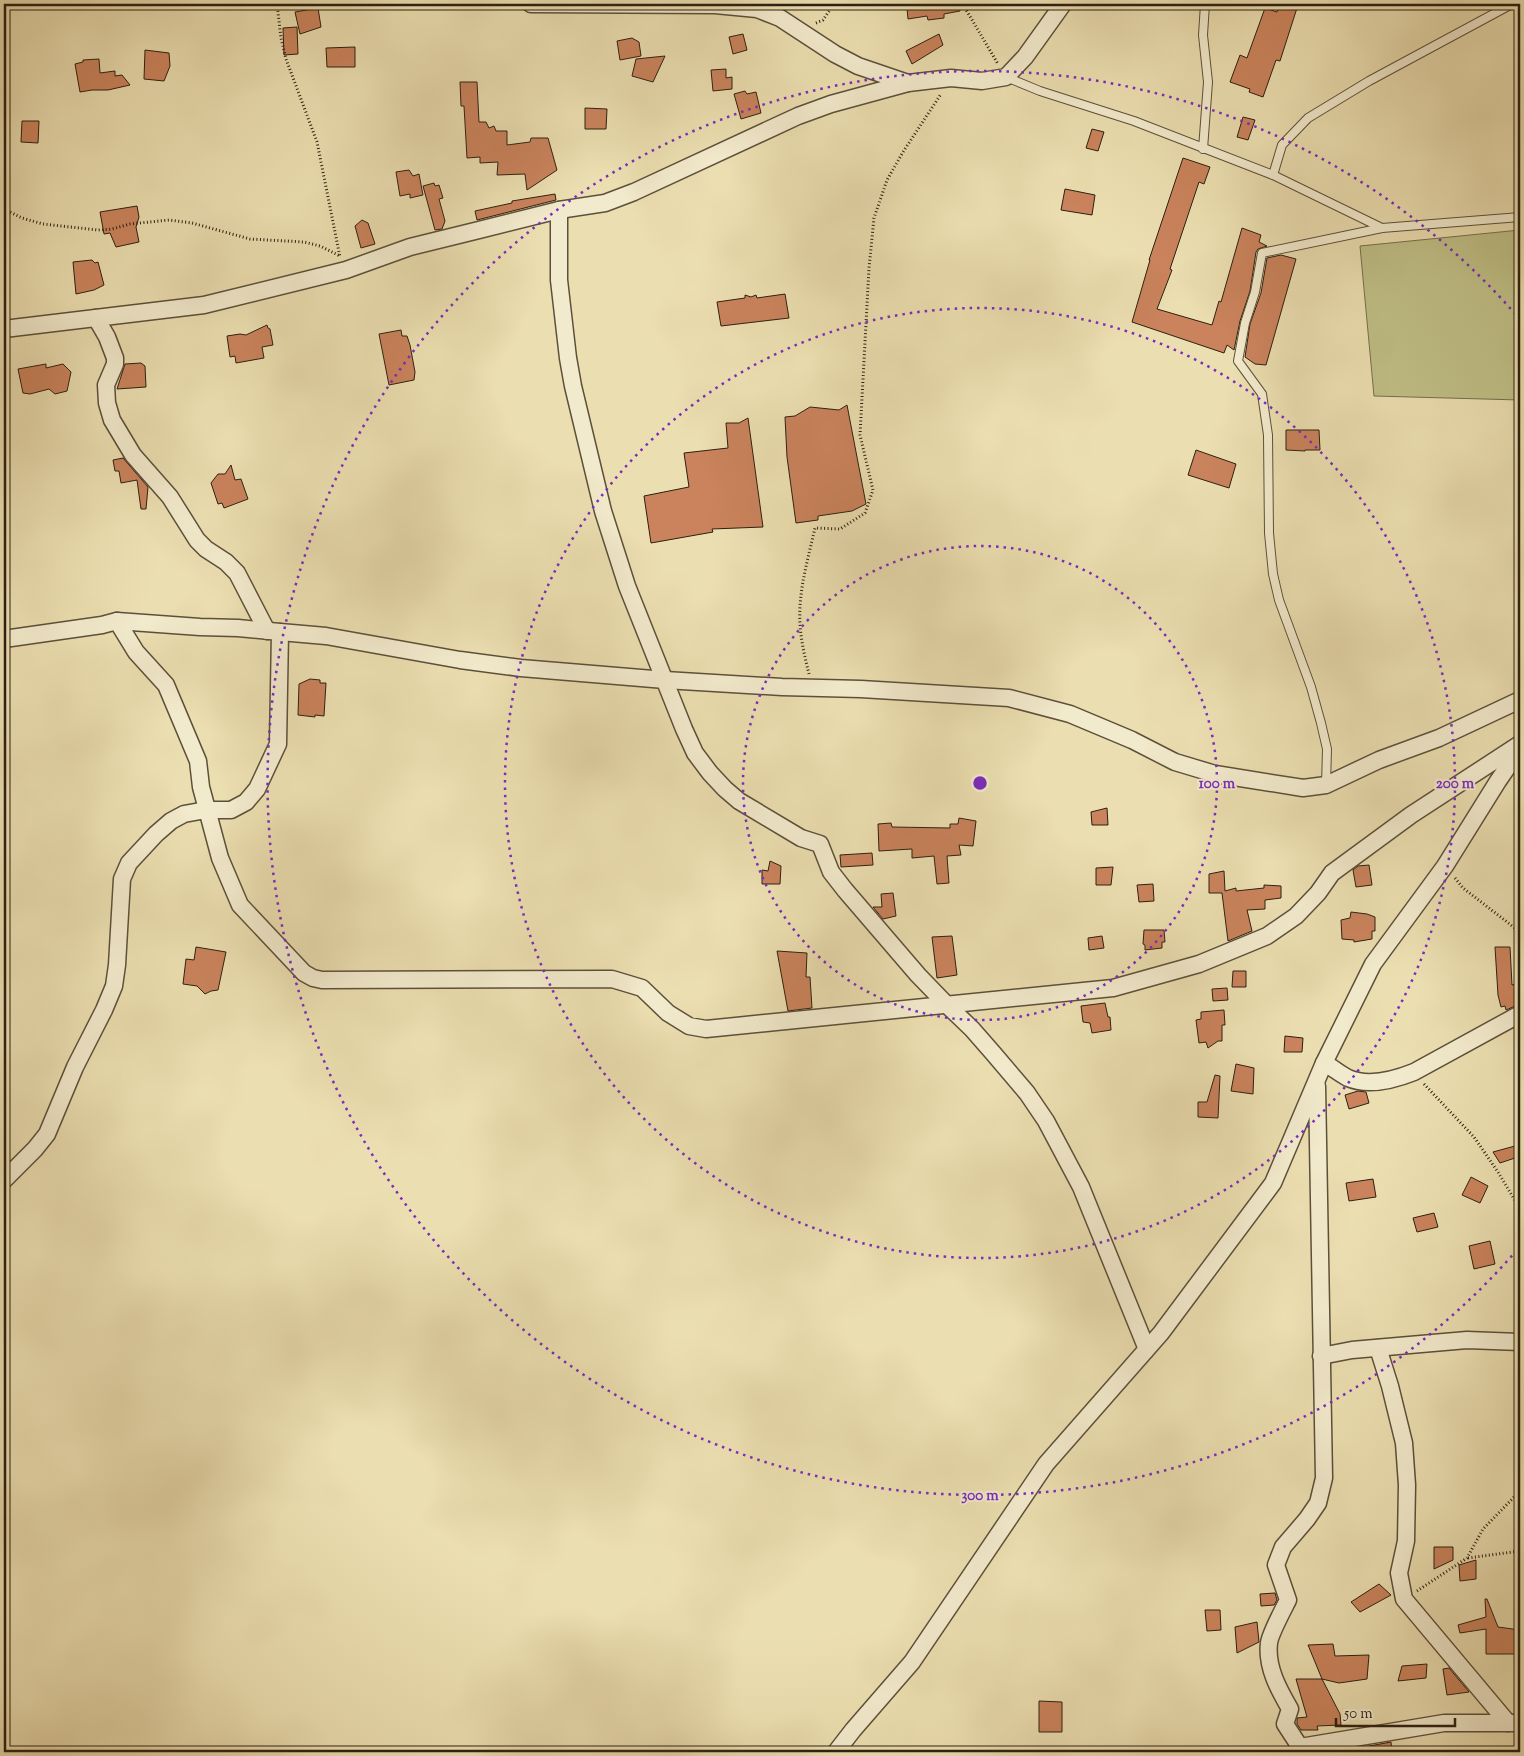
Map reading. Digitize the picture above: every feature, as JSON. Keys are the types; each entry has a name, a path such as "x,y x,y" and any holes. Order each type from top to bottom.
{"street":[{"path":"531,4 737,7 757,9 780,18 835,54 858,66 908,83"},
{"path":"4,329 204,305 343,263 559,210 605,203 634,192 798,116 831,104 908,83 951,78 982,81 1006,77 1025,57 1063,4"},
{"path":"559,210 559,280 568,358 603,511 627,586 695,753 710,773 739,801 801,838 820,844 831,872 840,884 897,951 972,1029 1027,1093 1046,1121 1081,1187 1146,1346 1145,1351"},
{"path":"4,1180 47,1134 85,1046 96,1028 114,986 122,879 129,863 151,839 172,821 184,814 206,810 231,810 246,802 257,789 278,744 274,631 237,572 197,540 170,497 132,455 112,420 107,403 106,385 115,358 107,337 96,318"},
{"path":"4,639 102,625 117,621 326,636 460,660 521,668 665,680 1009,698 1070,714 1132,740 1175,762 1215,774 1303,788 1326,785 1379,760 1439,738 1520,700"},
{"path":"117,621 136,652 166,685 198,761 206,810 220,858 240,905 304,973 322,980 612,979 642,988 668,1013 689,1026 706,1029 1113,988 1199,964 1267,936 1296,916 1318,893 1332,873 1411,815 1520,744"},
{"path":"836,1752 912,1662 1046,1464 1166,1326 1273,1183 1324,1063 1373,964 1445,866 1520,749"},
{"path":"1324,1063 1348,1078 1368,1082 1400,1078 1520,1014"},
{"path":"1317,1079 1324,1478 1318,1503 1283,1548 1276,1565 1288,1600 1269,1642 1271,1669 1278,1689 1290,1709 1285,1724 1300,1747 1444,1723 1514,1723"},
{"path":"1321,1356 1378,1348 1467,1340 1520,1342"},
{"path":"1378,1348 1390,1386 1404,1443 1407,1485 1406,1541 1399,1573 1404,1599 1514,1723"}],"lane":[{"path":"1203,149 1208,82 1203,35 1205,4"},
{"path":"1273,175 1282,145 1308,118 1369,81 1512,4"},
{"path":"1006,77 1040,91 1134,121 1273,175 1382,228"},
{"path":"1326,785 1327,749 1321,723 1311,687 1279,600 1273,574 1270,534 1268,434 1262,394 1238,361 1245,323 1255,292 1262,253 1382,228 1520,217"}],"path":[{"path":"277,4 281,38 286,59 317,142 343,263"},
{"path":"798,30 823,20 834,4"},
{"path":"965,4 1006,77"},
{"path":"812,688 803,648 800,623 803,584 815,528 840,529 865,513 873,490 860,435 869,268 874,218 887,180 951,78"},
{"path":"4,209 22,218 43,224 98,230 169,220 192,223 250,239 304,242 320,246 343,263"},
{"path":"1445,866 1463,888 1520,932"},
{"path":"1414,1072 1474,1137 1520,1209"},
{"path":"1467,1558 1483,1529 1520,1491"},
{"path":"1404,1599 1467,1558 1520,1551"}],"green space":[{"path":"1520,230 1520,400 1374,396 1360,246"}],"building":[{"path":"908,4 960,4 960,11 944,14 944,18 928,20 927,16 908,19"},
{"path":"1279,4 1297,8 1280,61 1276,60 1263,97 1249,92 1250,89 1230,82 1240,55 1247,58 1265,8 1277,12"},
{"path":"318,8 321,27 300,34 295,12"},
{"path":"297,27 298,54 284,55 283,28"},
{"path":"743,34 747,50 733,54 729,37"},
{"path":"939,34 943,45 912,64 906,51"},
{"path":"632,38 639,42 641,56 620,60 617,41"},
{"path":"355,47 355,67 327,67 326,48"},
{"path":"145,50 169,53 170,66 164,81 144,79"},
{"path":"665,56 653,82 632,76 636,59"},
{"path":"99,59 100,73 115,71 115,76 122,75 130,85 108,90 80,92 75,64 83,62 83,60"},
{"path":"726,69 726,78 732,77 732,89 713,91 711,70"},
{"path":"460,82 477,82 479,122 486,122 489,128 494,126 496,131 507,131 507,145 530,142 531,138 548,138 557,170 527,190 525,174 497,175 498,162 480,163 480,157 467,158 464,106 461,106"},
{"path":"745,91 747,94 756,92 761,113 741,119 734,94"},
{"path":"585,108 607,109 606,129 585,129"},
{"path":"1243,117 1255,120 1248,140 1237,137"},
{"path":"22,121 39,121 38,143 21,142"},
{"path":"1092,129 1104,132 1098,151 1086,148"},
{"path":"1183,158 1210,167 1204,184 1199,182 1170,269 1172,270 1157,309 1212,325 1219,301 1221,302 1242,228 1261,235 1259,242 1267,246 1258,249 1256,252 1250,291 1240,321 1234,350 1227,345 1224,353 1132,322 1149,260"},
{"path":"409,170 413,176 419,174 423,195 410,198 410,194 400,196 396,172"},
{"path":"434,183 435,186 439,185 443,198 439,199 445,221 442,229 435,230 423,186"},
{"path":"1065,189 1095,195 1092,215 1061,210"},
{"path":"555,194 556,200 477,220 475,211 512,203 512,201"},
{"path":"137,206 139,217 136,227 139,242 116,247 110,233 104,234 100,212"},
{"path":"362,220 368,223 375,244 361,248 355,226"},
{"path":"1281,255 1296,259 1266,365 1255,364 1245,357 1250,324 1261,293 1267,258"},
{"path":"92,260 95,263 98,262 104,285 94,290 76,294 73,262"},
{"path":"785,294 789,318 721,326 717,302 745,298 745,295 751,297 756,295 757,298"},
{"path":"267,325 270,329 273,345 262,347 264,358 236,363 235,356 230,357 227,336 246,335"},
{"path":"401,330 402,336 407,336 410,345 415,372 414,380 389,385 379,334"},
{"path":"141,363 145,366 146,387 117,389 125,364"},
{"path":"46,364 46,368 63,364 71,372 67,391 55,394 49,389 30,394 23,393 18,369"},
{"path":"847,405 866,504 852,511 818,516 818,520 796,523 787,457 785,417 795,416 810,407 839,410"},
{"path":"748,418 763,527 712,529 713,532 651,543 644,496 689,487 684,453 728,448 726,423 739,423"},
{"path":"1286,430 1319,430 1320,450 1286,450"},
{"path":"1196,450 1236,464 1229,488 1188,475"},
{"path":"123,458 148,487 146,509 141,509 137,480 121,483 119,471 115,471 113,460"},
{"path":"231,465 235,480 241,479 248,499 224,508 222,503 218,504 211,483 218,474 225,474"},
{"path":"310,679 326,683 324,716 298,715 299,684"},
{"path":"1107,808 1108,825 1092,825 1091,812"},
{"path":"959,818 976,821 973,846 959,845 961,855 947,856 949,883 937,884 934,856 912,858 912,849 879,851 878,824 891,823 892,827 950,828 950,824 958,824"},
{"path":"872,853 873,865 841,867 840,855"},
{"path":"770,861 781,866 780,884 762,884 762,870 768,871"},
{"path":"1369,865 1372,885 1356,887 1353,870 1358,866"},
{"path":"1113,867 1111,885 1096,885 1096,868"},
{"path":"1224,871 1225,891 1236,888 1236,891 1264,888 1264,885 1281,886 1281,898 1265,900 1265,909 1247,910 1252,931 1228,941 1222,893 1209,893 1209,874"},
{"path":"1153,884 1154,901 1139,902 1137,885"},
{"path":"893,893 896,916 883,919 873,907 882,907 881,894"},
{"path":"1351,912 1375,917 1375,931 1372,931 1372,939 1354,942 1354,940 1342,939 1341,920 1350,918"},
{"path":"1144,930 1164,930 1165,942 1162,942 1162,948 1145,950 1145,945 1143,944"},
{"path":"952,936 957,975 937,978 932,937"},
{"path":"1102,936 1104,948 1089,950 1088,938"},
{"path":"196,947 226,952 218,990 205,994 197,986 183,984 186,959 194,960"},
{"path":"1495,947 1510,947 1512,985 1520,983 1520,1004 1506,1010 1505,1006 1501,1007 1498,995"},
{"path":"777,951 807,953 806,977 810,977 812,1008 788,1011"},
{"path":"1233,971 1246,971 1246,987 1232,987"},
{"path":"1227,988 1228,1000 1213,1001 1212,989"},
{"path":"1105,1003 1108,1017 1110,1017 1111,1030 1092,1033 1090,1023 1083,1022 1081,1006"},
{"path":"1224,1010 1225,1025 1222,1025 1222,1041 1218,1041 1208,1048 1206,1042 1199,1043 1196,1020 1201,1019 1201,1012"},
{"path":"1285,1036 1303,1038 1302,1052 1284,1052"},
{"path":"1236,1064 1254,1068 1253,1094 1231,1091"},
{"path":"1215,1075 1220,1076 1218,1118 1198,1117 1198,1102 1207,1102"},
{"path":"1358,1091 1366,1092 1369,1103 1349,1109 1345,1095"},
{"path":"1515,1146 1518,1157 1500,1163 1493,1152"},
{"path":"1471,1177 1488,1186 1480,1203 1462,1195"},
{"path":"1373,1179 1376,1197 1349,1201 1346,1183"},
{"path":"1434,1213 1438,1227 1417,1232 1413,1218"},
{"path":"1490,1241 1495,1264 1474,1269 1469,1246"},
{"path":"1434,1547 1453,1547 1453,1560 1434,1569"},
{"path":"1476,1560 1476,1579 1460,1581 1459,1565"},
{"path":"1379,1584 1391,1595 1360,1612 1351,1602"},
{"path":"1275,1593 1277,1600 1274,1605 1261,1606 1260,1594"},
{"path":"1485,1599 1487,1599 1498,1627 1520,1630 1520,1654 1486,1654 1486,1629 1460,1633 1458,1625 1486,1617"},
{"path":"1205,1610 1220,1610 1221,1630 1207,1631"},
{"path":"1257,1622 1259,1642 1237,1653 1235,1627"},
{"path":"1333,1644 1335,1656 1369,1655 1367,1679 1339,1683 1322,1679 1308,1645"},
{"path":"1427,1664 1426,1678 1398,1681 1402,1666"},
{"path":"1449,1668 1469,1692 1447,1695 1443,1669"},
{"path":"1296,1679 1322,1679 1340,1714 1341,1725 1317,1726 1318,1730 1301,1730 1297,1724 1297,1718 1307,1717"},
{"path":"1039,1701 1062,1702 1062,1732 1039,1732"},
{"path":"1391,1742 1392,1752 1364,1752 1364,1747"}]}
